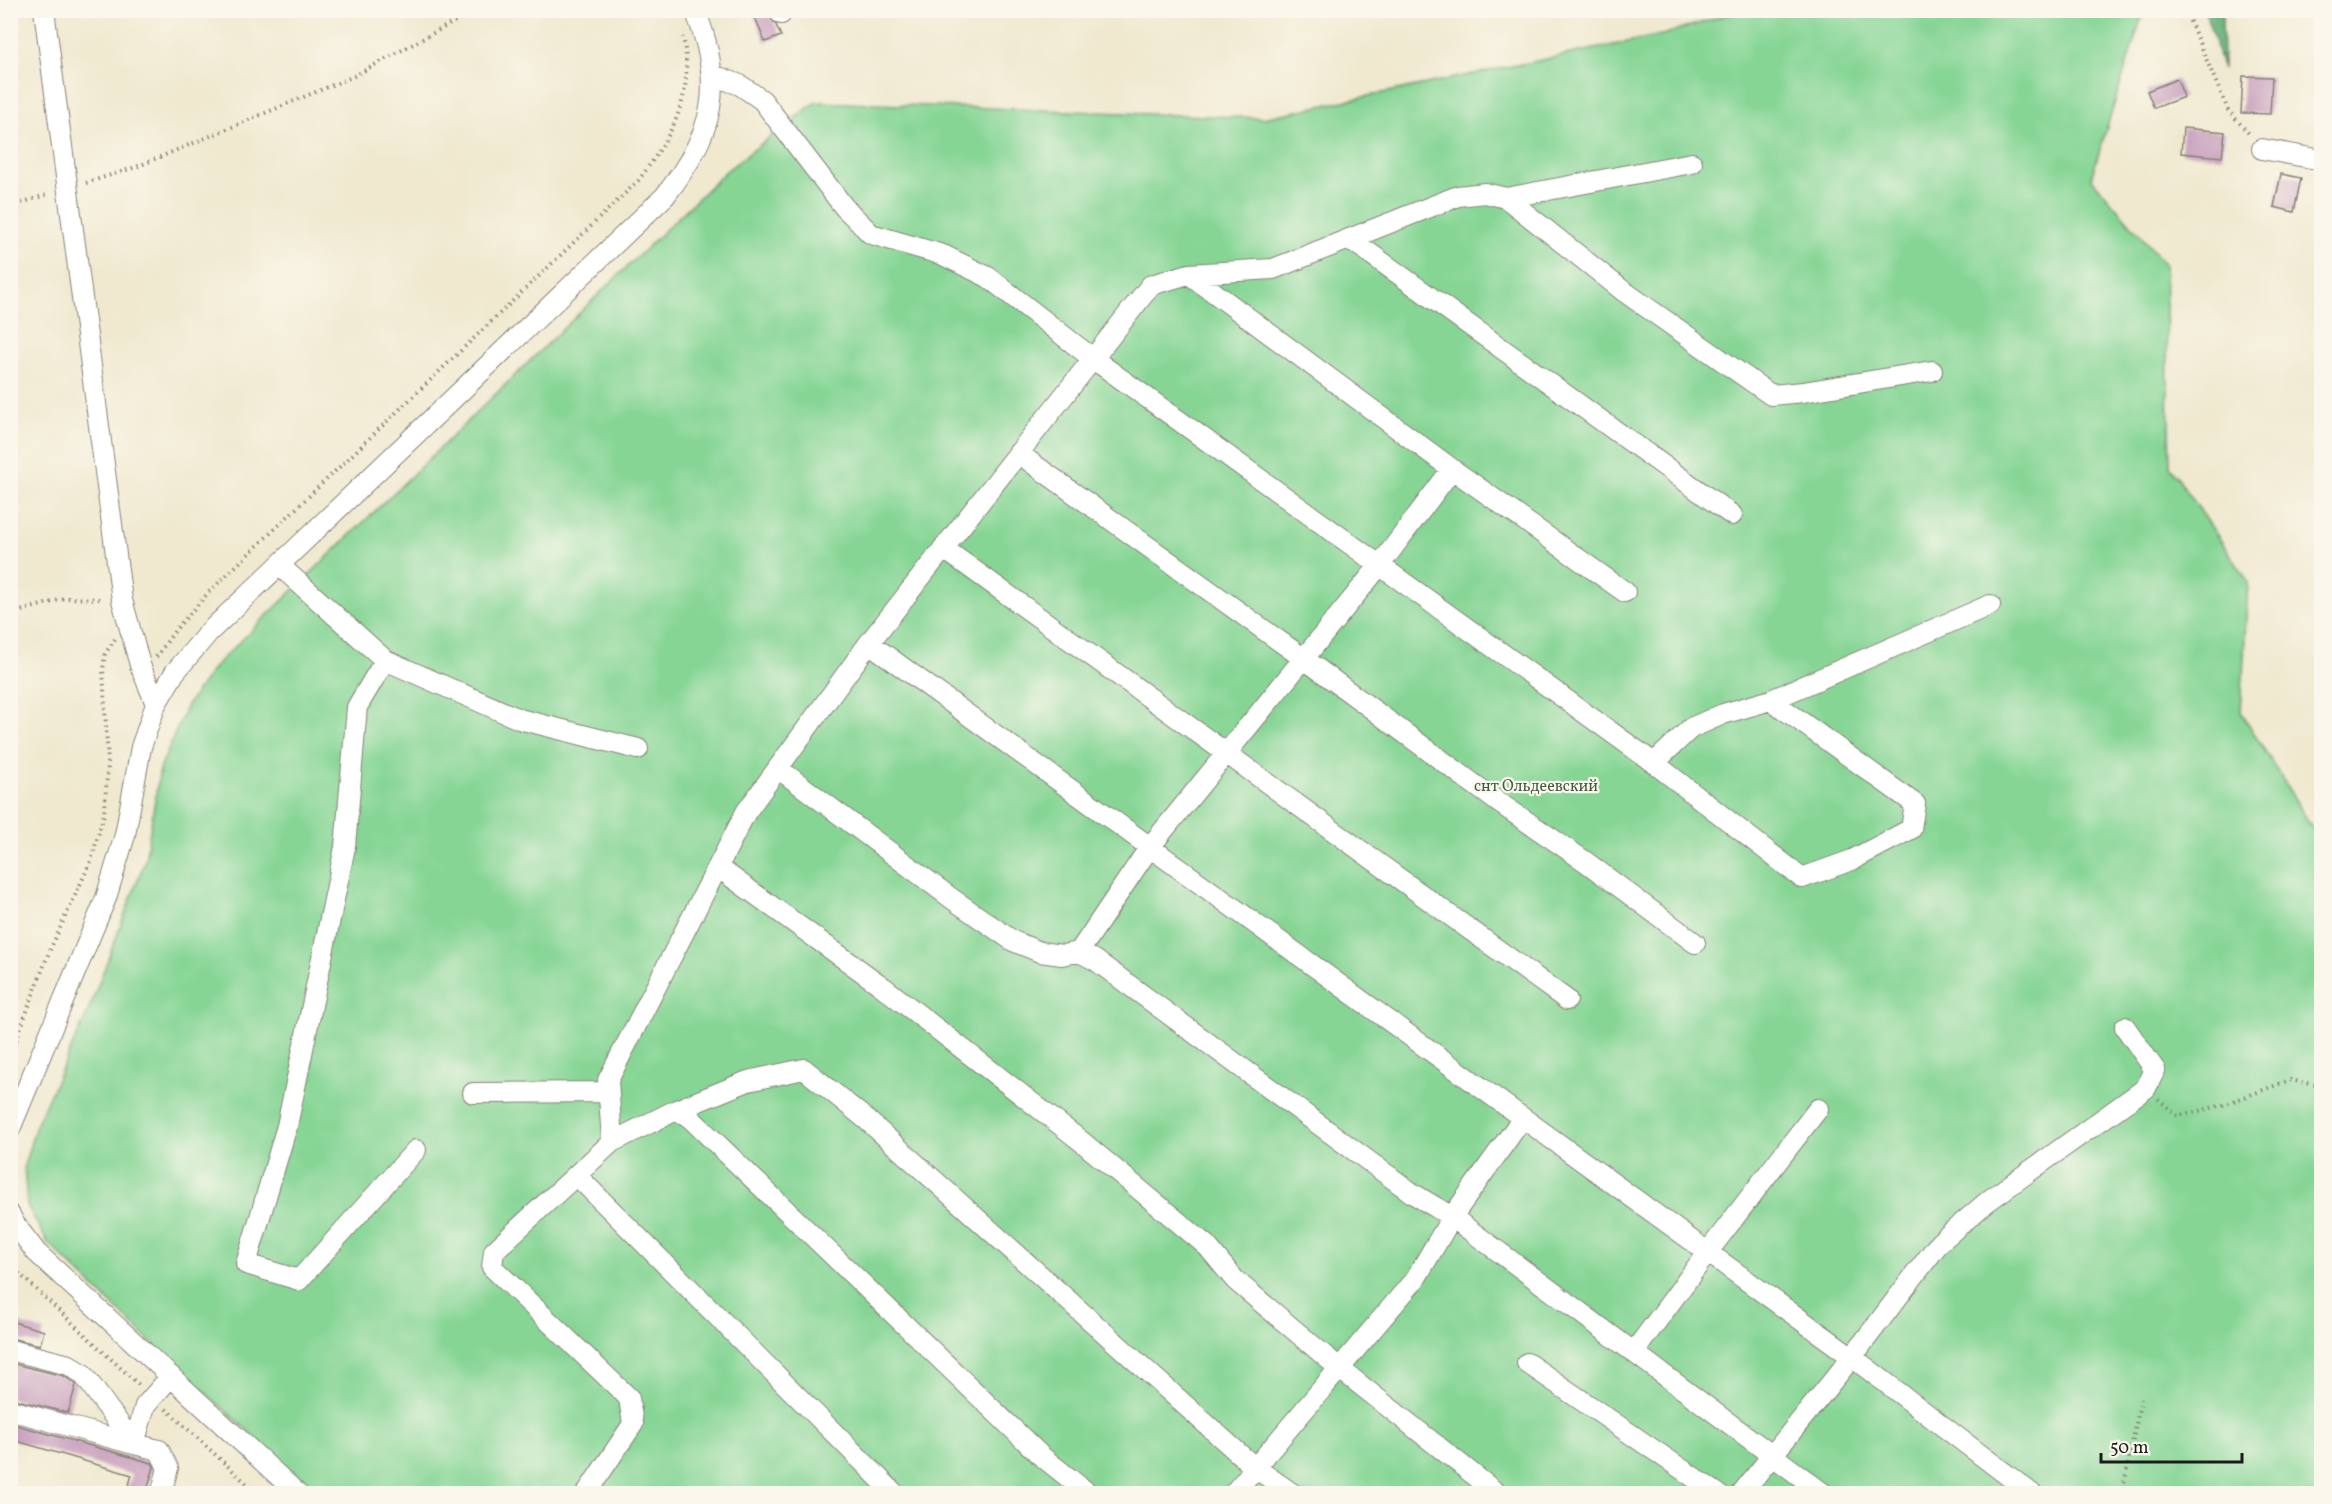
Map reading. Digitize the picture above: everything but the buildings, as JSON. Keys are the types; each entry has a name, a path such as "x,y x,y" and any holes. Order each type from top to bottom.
{"street":[{"path":"44,10 122,600 144,674 156,704"},
{"path":"10,1130 106,898 125,835 141,747 156,704 175,672 209,632 665,196 689,165 703,135 712,100 713,75 705,35 695,10"},
{"path":"713,75 740,85 762,100 844,207 872,234 943,255 988,277 1092,358 1654,763 1802,878 1852,860 1911,829 1915,804 1771,700"},
{"path":"2262,149 2322,160"},
{"path":"612,1142 608,1080 746,812 869,643 1152,285 1189,274 1273,269 1458,196 1485,193 1506,198 1692,163"},
{"path":"1506,198 1622,290 1771,395 1932,371"},
{"path":"1350,239 1732,515"},
{"path":"1189,274 1452,469 1625,592"},
{"path":"1018,453 1695,943"},
{"path":"1079,952 1149,848 1380,565 1452,469"},
{"path":"943,548 1567,1000"},
{"path":"279,565 385,660 519,719 638,749"},
{"path":"1654,763 1691,728 1723,714 1771,700 1990,606"},
{"path":"869,643 1852,1357 2032,1494"},
{"path":"385,660 357,707 345,847 287,1126 246,1264 299,1280 416,1150"},
{"path":"779,769 951,898 1013,941 1040,951 1062,955 1079,952 1104,966 1412,1193 1452,1217 1774,1454 1824,1494"},
{"path":"719,868 883,987 1081,1141 1207,1246 1235,1280 1339,1368 1498,1494"},
{"path":"1741,1494 1852,1357 1940,1242 1988,1201 2146,1088 2155,1070 2125,1027"},
{"path":"586,1494 633,1424 629,1398 492,1267 494,1251 612,1142 674,1111 748,1081 804,1068 867,1120 1254,1467 1293,1494"},
{"path":"473,1093 609,1092"},
{"path":"1634,1352 1818,1109"},
{"path":"674,1111 686,1114 1040,1455 1089,1494"},
{"path":"1233,1494 1416,1278 1452,1217 1522,1119"},
{"path":"576,1175 896,1494"},
{"path":"10,1215 36,1252 298,1494"},
{"path":"10,1350 69,1365 83,1374 134,1444"},
{"path":"1527,1363 1718,1494"},
{"path":"134,1444 145,1406 171,1376"},
{"path":"10,1410 159,1450 168,1468 161,1494"}],"path":[{"path":"10,206 136,167 354,76 476,10"},
{"path":"2185,10 2228,110 2262,149"},
{"path":"144,674 176,629 210,591 638,181 663,148 680,113 687,76 680,29"},
{"path":"10,614 66,598 122,600"},
{"path":"10,1057 50,952 91,861 102,823 108,765 103,670 105,654 111,642 129,624"},
{"path":"2146,1088 2178,1116 2223,1106 2290,1080 2322,1086"},
{"path":"10,1265 258,1494"},
{"path":"2122,1494 2141,1399"}],"green space":[{"name":"снт Ольдеевский","path":"2129,10 2142,16 2091,178 2165,264 2170,466 2248,581 2241,712 2321,842 2321,1493 316,1493 164,1355 48,1243 27,1205 24,1166 36,1125 88,1012 145,861 160,769 187,705 215,666 726,171 816,102 1263,118 1666,34 1738,11"},
{"path":"2205,11 2222,11 2223,69"}]}
